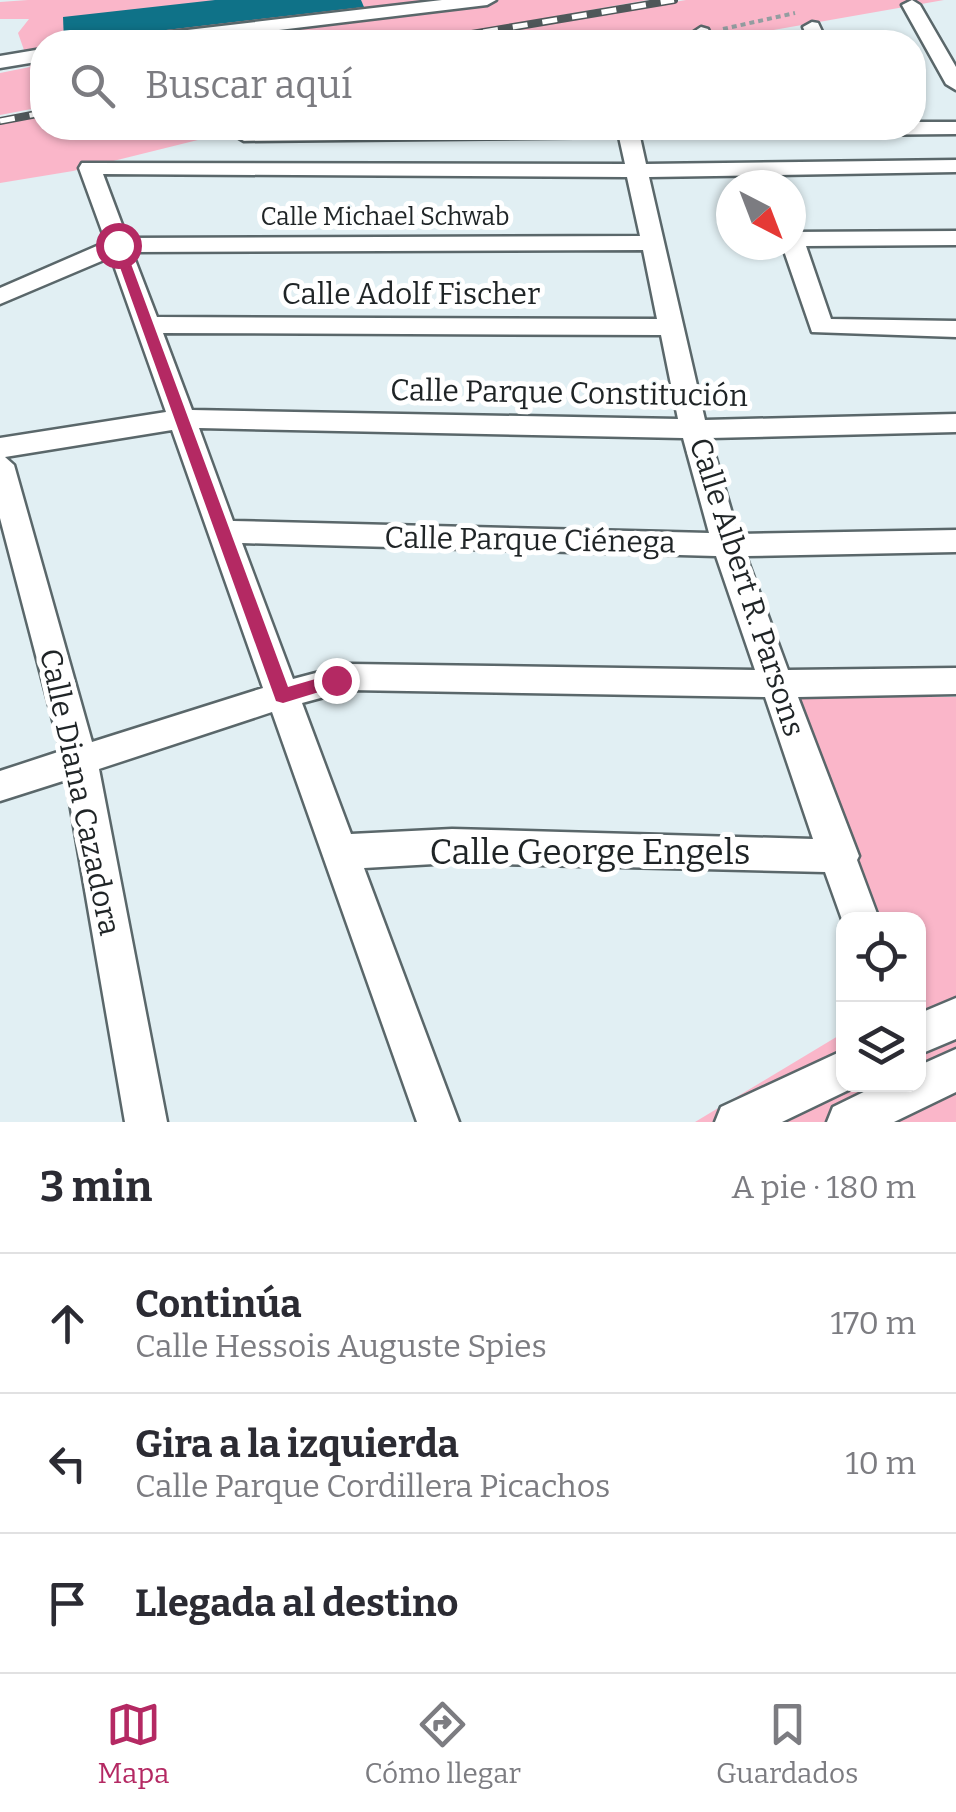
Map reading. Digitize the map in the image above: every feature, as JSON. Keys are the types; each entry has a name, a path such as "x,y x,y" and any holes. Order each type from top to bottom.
{"street":[{"path":"236,30 487,0"},
{"path":"911,5 925,30"},
{"path":"926,31 956,84"},
{"path":"0,62 30,57"},
{"path":"926,129 956,128"},
{"path":"926,132 951,166 956,187"},
{"name":"Calle Albert R. Parsons","path":"626,140 638,171 694,429 728,545 858,912"},
{"path":"741,140 750,167"},
{"path":"438,1122 339,851 294,693 223,532 90,168 638,171 951,166"},
{"path":"806,239 956,238"},
{"name":"Calle Michael Schwab","path":"118,245 653,243"},
{"path":"0,297 118,245"},
{"path":"799,260 820,327 956,329"},
{"name":"Calle Adolf Fischer","path":"147,325 674,327"},
{"name":"Calle Parque Constitución","path":"0,448 182,419 694,429 956,423"},
{"name":"Calle Diana Cazadora","path":"0,465 80,758 146,1122"},
{"name":"Calle Parque Ciénega","path":"223,532 728,545 956,541"},
{"path":"0,786 80,758 350,678 777,684 956,681"},
{"name":"Calle George Engels","path":"339,851 411,851 452,846 841,856"},
{"path":"926,1031 956,1018"},
{"path":"926,1082 956,1070"},
{"path":"736,1122 836,1074"},
{"path":"848,1122 904,1092"}],"path":[{"path":"775,30 811,26"}],"shaded area":[{"path":"648,0 477,30 30,30 30,67 18,33 29,19 0,19 0,2"},
{"path":"686,0 944,0 774,30 510,30"},
{"path":"30,67 30,109 0,115 0,73"},
{"path":"30,118 30,140 198,140 73,171 0,183 0,124"},
{"path":"796,697 956,697 956,1122 695,1122 836,1037 836,1092 926,1092 926,912 838,912"}],"building":[{"path":"215,0 361,0 364,7 167,30 64,30 63,17"}],"railway":[{"path":"495,30 674,0"},
{"path":"0,121 30,115"}],"route":[{"path":"118,245 283,696 336,680"}]}
